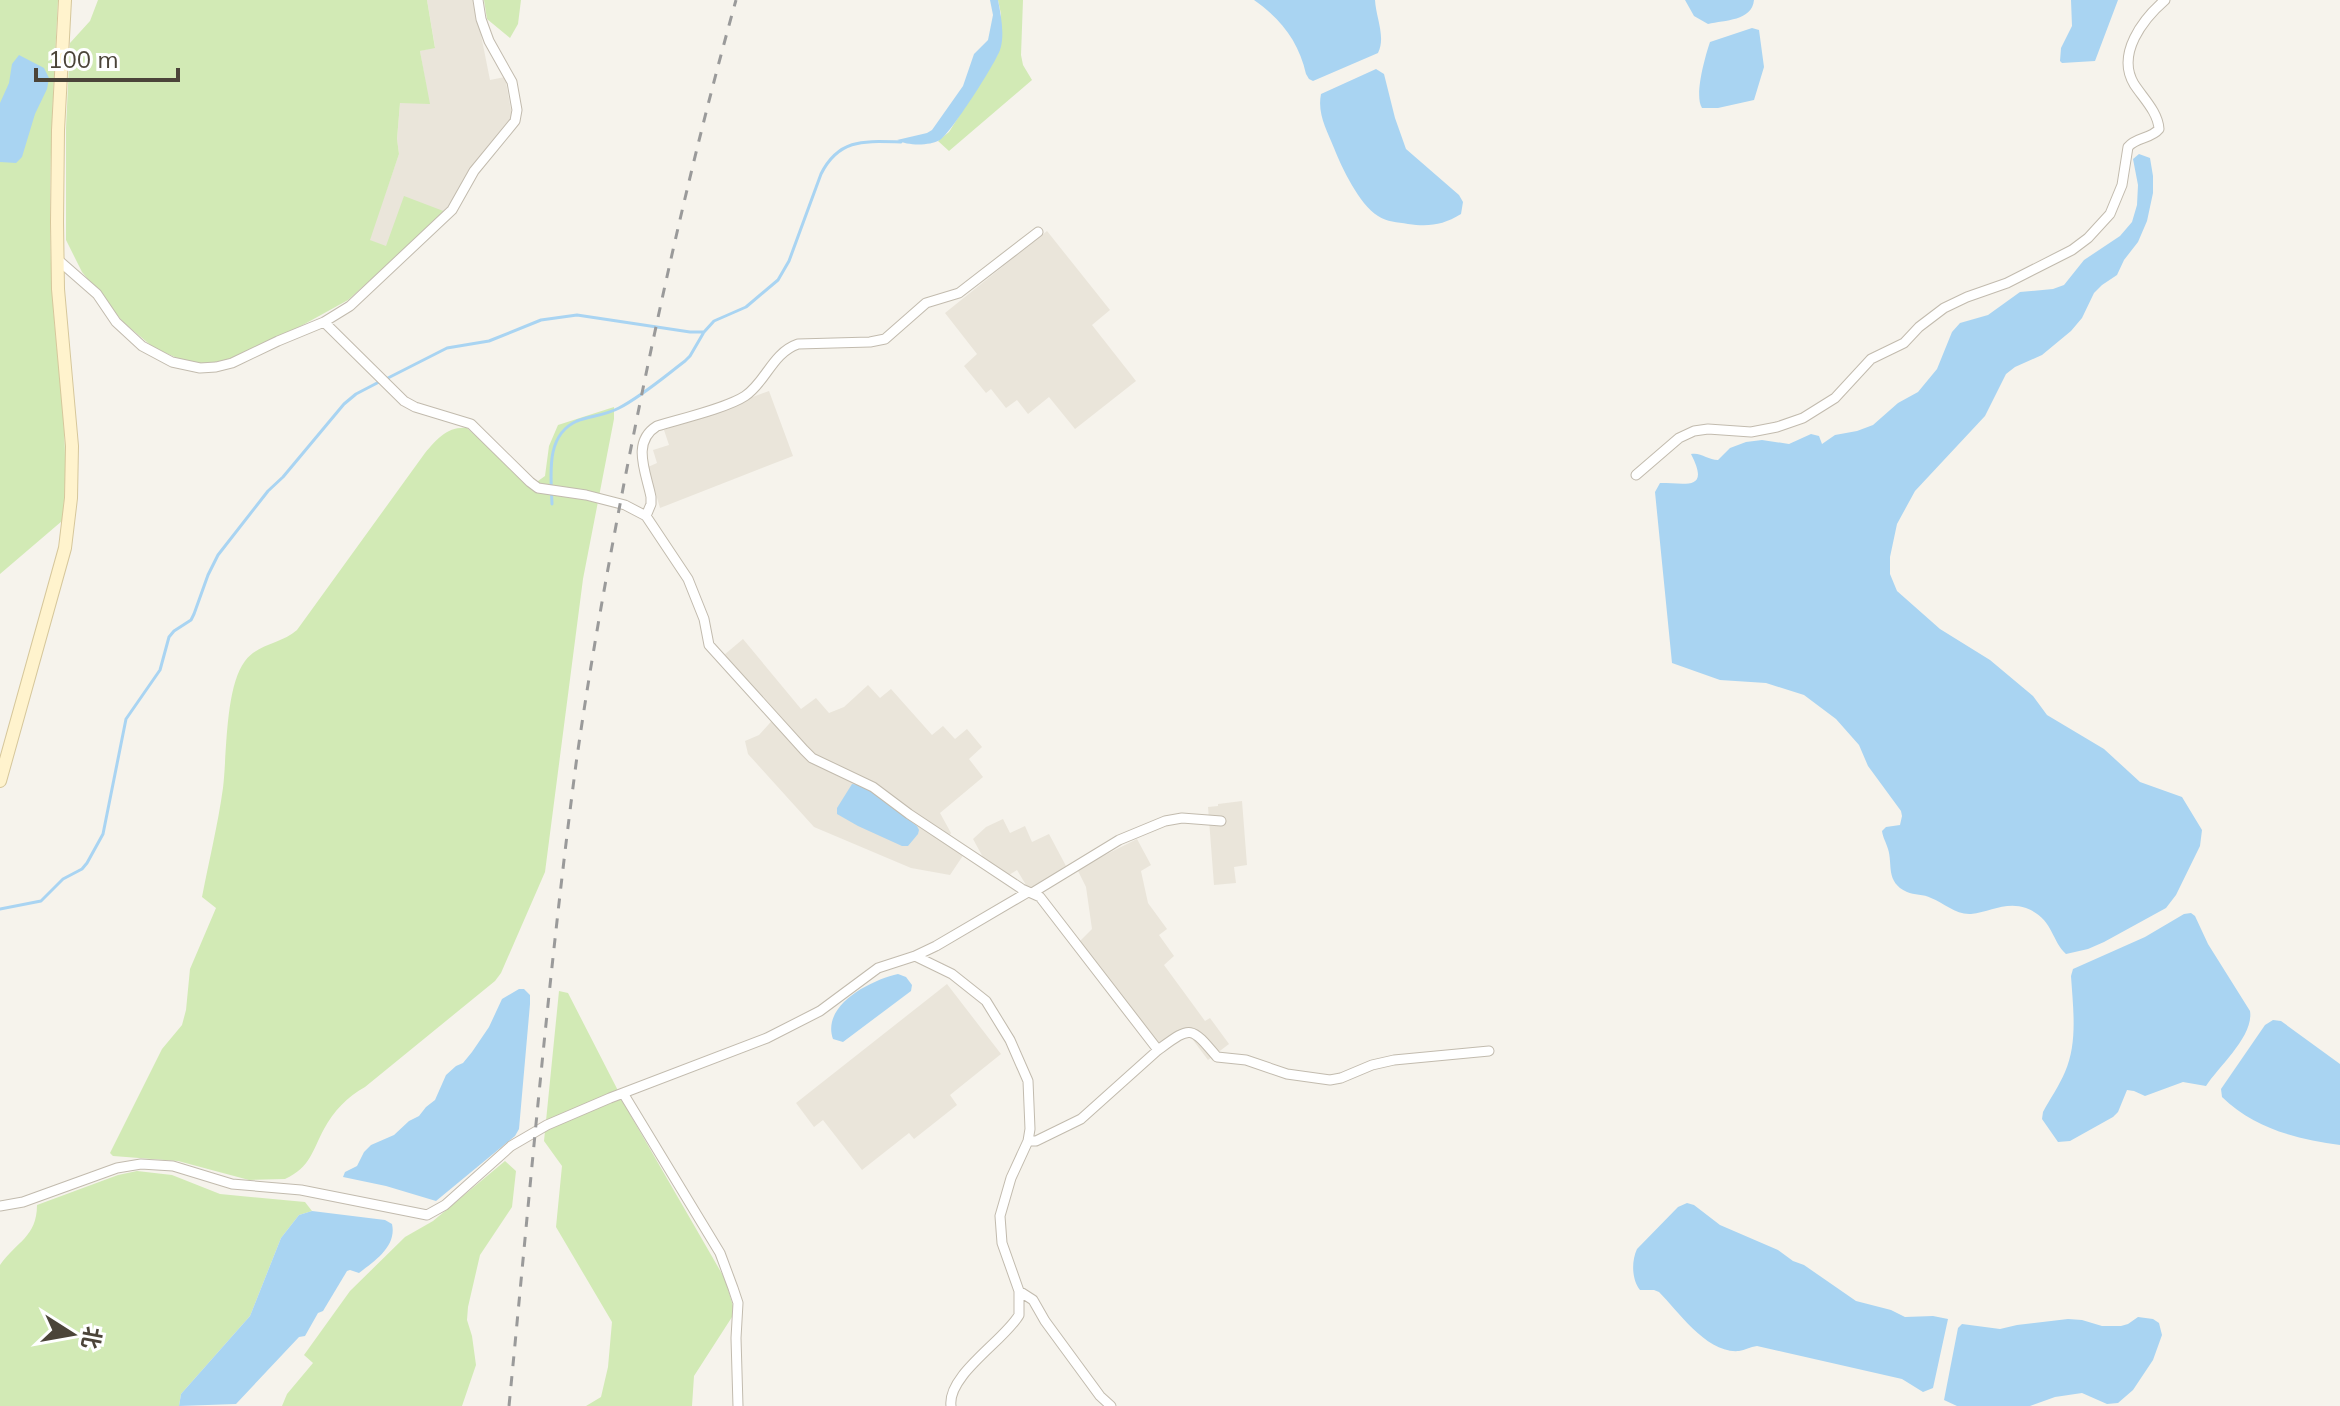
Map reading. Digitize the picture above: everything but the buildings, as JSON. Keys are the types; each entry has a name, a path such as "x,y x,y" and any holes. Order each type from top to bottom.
{"street":[{"path":"0,781 65,548 71,498 72,446 57,259 58,130 65,0"},
{"path":"57,259 97,294 116,322 142,346 182,365 200,368 224,366 324,322 371,289 452,210 474,171 515,121 517,110 512,82 489,41 478,0"},
{"path":"1636,475 1679,438 1694,431 1717,429 1751,432 1803,418 1835,398 1871,359 1904,343 1944,308 2033,270 2088,238 2106,221 2117,201 2128,147 2159,129 2154,112 2132,81 2129,64 2131,46 2138,32 2165,0"},
{"path":"646,516 651,497 641,447 645,435 651,430 738,400 753,390 788,347 885,339 926,303 959,293 1038,232"},
{"path":"324,322 404,401 471,424 533,484 547,490 586,495 625,505 646,516 688,579 704,619 709,645 804,750 812,758 873,787 1044,902 1158,1050"},
{"path":"0,1206 23,1202 117,1168 141,1164 173,1166 232,1184 301,1190 427,1215 445,1205 517,1142 547,1125 767,1038 820,1011 878,968 936,946 1119,840 1165,821 1182,818 1221,821"},
{"path":"915,956 939,966 986,1001 1028,1081 1028,1141 1011,1178 1000,1216 1002,1243 1019,1291 1017,1318 967,1372 953,1392 951,1406"},
{"path":"1028,1141 1036,1141 1078,1121 1181,1033 1199,1036 1217,1057 1246,1060 1287,1074 1330,1080 1394,1060 1489,1051"},
{"path":"623,1093 720,1253 733,1288 738,1303 738,1406"},
{"path":"1019,1291 1033,1300 1054,1334 1100,1396 1111,1406"}],"shaded area":[{"path":"427,0 474,0 490,80 505,77 513,121 446,212 386,247 369,240 399,154 400,103 429,103 420,51 435,47"},
{"path":"1047,231 1110,310 1092,325 1136,381 1075,429 1049,397 1028,414 1017,400 1006,408 991,389 986,393 964,366 977,354 945,313"},
{"path":"769,391 793,456 660,508 648,467 657,463 653,450 669,445 664,430"},
{"path":"743,639 801,709 816,698 829,713 844,707 868,685 880,698 891,689 932,735 943,726 955,739 967,729 982,747 969,759 983,777 940,813 951,833 946,841 964,854 950,875 911,868 814,827 748,754 745,741 759,735 777,715 724,655"},
{"path":"1242,801 1247,865 1234,867 1236,883 1214,885 1208,807"},
{"path":"1003,819 1010,833 1025,826 1032,842 1049,834 1066,866 1029,890 1017,870 1009,875 984,859 973,839 986,827"},
{"path":"1137,839 1151,865 1141,871 1148,903 1167,929 1159,935 1174,956 1164,965 1205,1021 1210,1018 1229,1044 1208,1060 1184,1028 1160,1046 1079,942 1092,929 1086,887 1077,869"},
{"path":"947,984 1001,1054 950,1095 957,1105 914,1139 909,1133 862,1170 823,1120 814,1127 796,1103"}],"green space":[{"path":"0,0 58,0 50,216 65,492 62,521 0,574"},
{"path":"98,0 427,0 435,48 420,51 430,104 400,103 399,154 370,240 386,246 404,196 446,212 348,300 231,359 205,364 189,363 154,348 123,322 82,272 66,240 70,43 90,21"},
{"path":"484,0 521,0 518,24 510,38 487,19"},
{"path":"998,0 1023,0 1021,55 1032,80 949,151 938,141 949,132 998,54 1001,14"},
{"path":"614,407 583,579 545,872 501,973 347,1100 328,1123 306,1164 285,1179 249,1180 178,1161 113,1156 110,1153 162,1049 182,1025 190,969 216,908 202,897 223,788 230,704 238,673 245,661 256,651 297,630 425,453 443,434 467,428 531,486 545,476 549,446 558,425"},
{"path":"559,991 568,993 631,1116 725,1279 733,1306 732,1317 694,1376 692,1406 586,1406 601,1397 608,1367 612,1322 556,1227 562,1166 544,1141"},
{"path":"505,1161 516,1171 512,1207 480,1255 467,1320 476,1365 462,1406 282,1406 287,1394 313,1363 304,1355 350,1291 405,1237 433,1221"},
{"path":"137,1171 172,1175 220,1194 305,1202 312,1211 299,1215 281,1238 250,1316 181,1394 179,1406 0,1406 0,1265 30,1232 37,1205"}],"water":[{"path":"990,0 998,0 1002,25 1000,50 972,98 940,140 918,144 897,140 932,130 963,86 974,54 988,40 993,15"},
{"path":"1254,0 1375,0 1381,34 1378,53 1313,81 1306,74 1288,32"},
{"path":"1685,0 1754,0 1743,16 1708,24 1694,16"},
{"path":"2071,0 2118,0 2095,61 2060,61 2061,48 2072,26"},
{"path":"1752,28 1759,30 1764,67 1754,100 1718,108 1702,108 1700,86 1710,42"},
{"path":"19,55 44,68 49,78 22,157 16,163 0,162 0,103 9,83 12,64"},
{"path":"1376,69 1384,74 1406,149 1459,195 1463,202 1461,214 1454,218 1423,225 1385,220 1364,203 1346,175 1323,122 1321,94"},
{"path":"2139,154 2150,158 2153,193 2147,221 2138,242 2117,275 2094,293 2082,318 2071,331 2042,355 2006,374 1985,416 1915,491 1897,524 1890,557 1890,574 1897,591 1940,629 1990,660 2033,696 2047,715 2104,749 2140,782 2182,797 2202,830 2200,846 2176,895 2166,908 2104,942 2066,954 2042,917 2026,908 2005,906 1966,914 1900,888 1891,872 1882,831 1886,827 1900,825 1901,811 1868,766 1859,745 1836,719 1804,695 1766,683 1720,680 1672,663 1655,492 1660,483 1687,484 1697,479 1691,454 1718,460 1730,448 1746,442 1762,440 1789,444 1811,434 1819,436 1822,444 1835,435 1873,425 1898,403 1918,392 1937,369 1952,332 1960,323 1988,315 2020,292 2064,285 2084,260 2120,236 2132,222 2137,205 2138,185 2133,159"},
{"path":"852,784 877,794 917,826 918,834 908,846 902,846 837,814 837,808"},
{"path":"2191,913 2250,1011 2247,1030 2206,1086 2183,1082 2145,1096 2127,1090 2113,1117 2070,1141 2058,1142 2042,1119 2065,1072 2072,1049 2073,969"},
{"path":"898,974 906,977 912,985 911,991 843,1042 833,1039 831,1027 841,1005 862,988"},
{"path":"519,989 530,995 530,1004 519,1129 515,1136 436,1201 343,1177 345,1172 357,1166 371,1145 394,1135 435,1100 446,1075 472,1052 489,1027 502,999"},
{"path":"2273,1020 2281,1021 2340,1064 2340,1145 2262,1125 2222,1097 2221,1089 2265,1025"},
{"path":"1687,1203 1720,1225 1804,1265 1856,1301 1905,1317 1948,1319 1933,1388 1923,1392 1902,1379 1757,1346 1739,1351 1727,1350 1705,1339 1659,1292 1640,1290 1633,1271 1637,1249 1678,1207"},
{"path":"312,1211 385,1220 392,1224 391,1239 383,1252 359,1273 347,1271 305,1336 299,1337 236,1404 179,1406 181,1394 250,1316 281,1238 299,1215"},
{"path":"2138,1317 2159,1323 2162,1335 2153,1360 2133,1390 2118,1403 2107,1404 2082,1393 2055,1397 2030,1406 1957,1406 1944,1400 1958,1328 1962,1324 2000,1329 2068,1319 2102,1326 2121,1326"}],"waterway":[{"path":"552,504 552,457 559,436 567,427 614,410 644,392 690,356 714,321 746,307 778,280 789,261 821,174 836,154 854,144 901,142"},
{"path":"386,379 447,348 489,341 541,320 577,315 704,332"},
{"path":"0,909 41,901 63,879 87,863 103,834 126,719 160,670 169,637 191,620 218,555 268,491 344,404 379,382"}],"railway":[{"path":"509,1406 557,924 587,690 651,350 691,174 736,0"}]}
